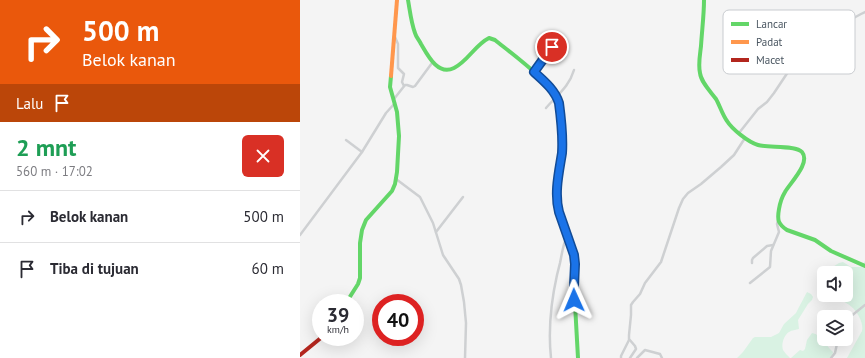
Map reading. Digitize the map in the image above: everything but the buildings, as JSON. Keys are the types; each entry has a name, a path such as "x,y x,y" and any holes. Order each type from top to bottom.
{"street":[{"path":"352,294 360,278 360,250 364,224 393,188 399,160 397,112 390,87 397,0"},
{"path":"408,0 415,35 428,58 432,63 441,69 446,70 454,68 475,47 489,38 495,40 534,72 556,96 560,109 562,146 557,205 572,247 575,264 574,286 578,358"},
{"path":"704,0 699,63 700,75 717,101 727,121 752,143 769,147 795,148 802,153 804,158 804,164 800,172 784,193 781,200 777,224 779,232 771,251 770,267 750,283"},
{"path":"855,17 865,12"},
{"path":"300,235 362,152 404,86 402,82 404,74 398,68 398,44 395,34"},
{"path":"534,72 561,34"},
{"path":"404,86 415,86 432,63"},
{"path":"546,108 556,96 565,89 572,78 574,70"},
{"path":"739,133 758,109 774,93 787,74"},
{"path":"621,358 629,339 632,302 640,294 645,284 661,262 671,228 684,199 688,193 734,155 745,138"},
{"path":"346,140 362,152"},
{"path":"396,179 420,197 433,223 443,255 459,279 466,323 465,358"},
{"path":"436,232 463,197"},
{"path":"778,221 788,231 815,240 830,251 865,266"},
{"path":"551,358 550,318 557,274 567,235"},
{"path":"752,263 753,258 767,246 773,245"},
{"path":"853,315 865,305"},
{"path":"629,339 636,348 630,358"},
{"path":"300,355 312,345"},
{"path":"831,358 835,353 836,346"},
{"path":"637,358 645,350 660,354 662,358"}],"green space":[{"path":"865,261 865,358 847,358 862,331 861,322 857,313 845,302 853,302 853,267 860,267"},
{"path":"843,262 849,266 834,266 839,263"},
{"path":"807,292 813,297 798,320 799,329 787,333 784,337 782,348 790,358 737,358 753,338 771,337 779,333 784,324 796,313"},
{"path":"812,333 817,335 817,346 828,346 833,352 832,358 791,358 800,350 803,351 805,349 807,340"}],"traffic: fast":[{"path":"408,0 416,36 430,59 438,67 448,70 454,68 489,38 495,40 541,78 555,95 559,103 562,153 557,192 557,205 574,255 574,286 578,358"},
{"path":"704,0 699,63 700,73 704,83 716,99 725,118 736,131 758,145 794,148 802,152 804,157 804,162 799,173 781,200 778,216 780,224 787,230 815,240 831,251 865,266"},
{"path":"352,294 360,278 360,243 362,230 366,220 392,191 395,184 399,136 397,112 390,87 391,76"}],"traffic: slow":[{"path":"391,76 397,0"}],"traffic: jam":[{"path":"300,355 312,345"}],"route":[{"path":"552,47 534,72 553,91 559,103 562,152 557,192 557,205 574,255 574,300"}]}
